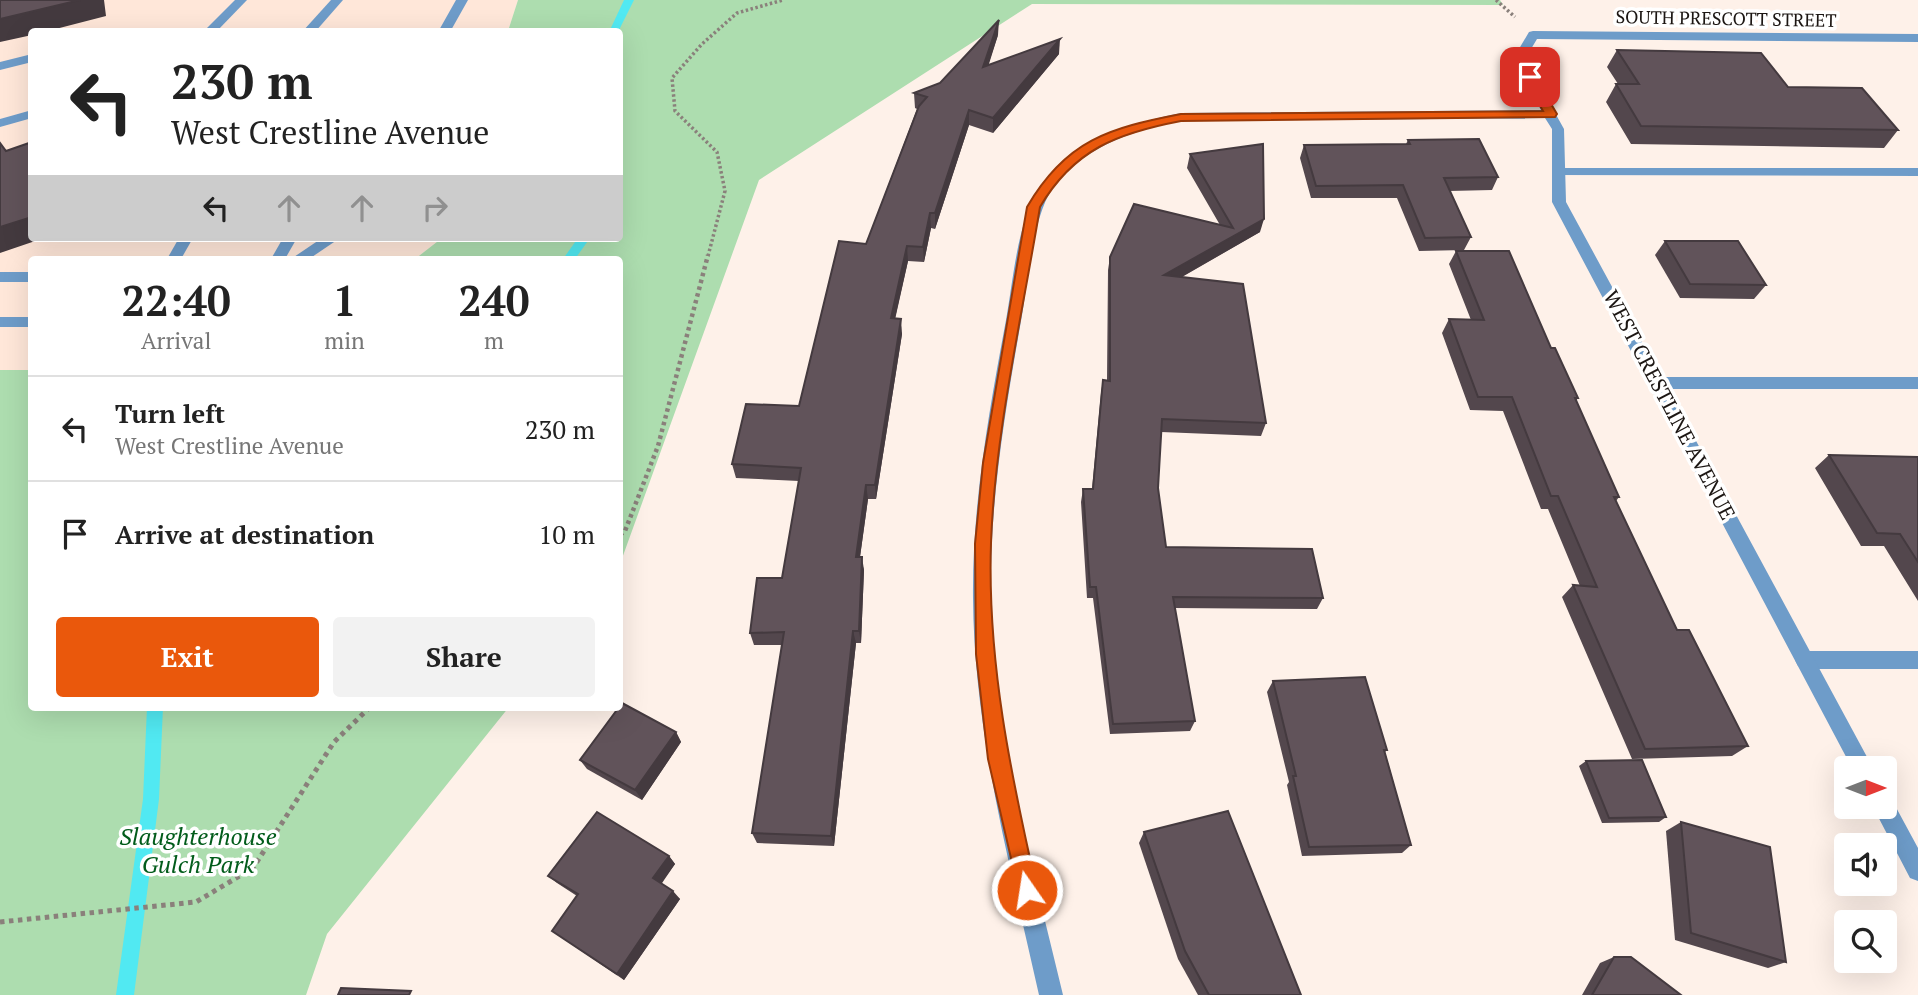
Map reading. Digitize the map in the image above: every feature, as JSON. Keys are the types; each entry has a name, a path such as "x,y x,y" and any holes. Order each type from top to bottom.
{"street":[{"path":"213,28 241,0"},
{"path":"312,28 337,0"},
{"path":"446,28 462,0"},
{"name":"SOUTH PRESCOTT STREET","path":"1533,35 1918,38"},
{"name":"WEST CRESTLINE AVENUE","path":"1533,35 1519,59 1558,130 1559,202 1857,756"},
{"path":"0,66 28,59"},
{"path":"1051,995 998,759 985,654 983,544 991,463 1034,207 1049,181 1062,167 1100,140 1137,126 1181,117 1551,114"},
{"path":"0,123 28,116"},
{"path":"1559,172 1918,172"},
{"path":"303,256 326,242"},
{"path":"0,277 28,277"},
{"path":"0,321 28,322"},
{"path":"1657,383 1918,383"},
{"path":"1805,660 1918,660"},
{"path":"1890,819 1918,870"}],"path":[{"path":"623,533 657,446 726,191 717,152 675,111 672,78 702,44 737,13 783,0"},
{"path":"0,922 196,902 253,868 334,742 366,711"}],"shaded area":[{"path":"0,0 518,0 509,28 28,28 28,242 437,242 419,256 28,256 28,370 0,370"}],"green space":[{"path":"518,0 1500,0 1503,5 1032,4 759,180 623,556 623,256 419,256 437,242 623,242 623,28 509,28"},
{"name":"Slaughterhouse Gulch Park","path":"0,370 28,370 28,711 506,711 327,934 306,995 0,995"}],"building":[{"path":"0,0 80,0 0,19"},
{"path":"999,20 983,67 1060,39 993,118 969,110 935,213 930,213 923,247 907,246 891,318 901,319 875,485 866,485 856,557 862,557 859,631 853,631 831,836 752,833 784,632 750,633 757,578 782,578 801,468 732,464 746,404 799,406 839,241 866,244 919,106 927,97 914,93 940,83"},
{"path":"1617,50 1761,53 1788,87 1862,88 1898,130 1641,126 1616,84 1639,84"},
{"path":"1479,139 1498,177 1444,178 1471,237 1425,238 1403,185 1316,186 1304,145 1410,144 1408,140"},
{"path":"0,143 6,151 28,143 28,218 0,227"},
{"path":"1263,144 1264,219 1164,275 1243,284 1266,423 1162,419 1158,488 1166,547 1312,549 1323,598 1173,597 1195,721 1113,724 1096,587 1090,587 1083,489 1093,489 1103,380 1110,381 1110,257 1134,204 1233,228 1190,154"},
{"path":"1665,241 1738,241 1766,285 1690,284"},
{"path":"1456,251 1509,251 1551,348 1555,348 1578,398 1575,398 1619,497 1614,497 1677,630 1689,630 1748,746 1645,749 1573,585 1597,587 1558,496 1551,496 1512,397 1478,397 1449,319 1484,320"},
{"path":"1829,455 1918,457 1918,562 1900,534 1877,533"},
{"path":"1365,677 1411,845 1309,847 1293,776 1296,776 1273,681"},
{"path":"623,704 676,732 635,790 580,760 616,711 623,711"},
{"path":"1642,760 1666,817 1609,818 1586,761"},
{"path":"1228,811 1301,995 1209,995 1185,951 1144,832"},
{"path":"597,812 669,856 653,878 673,891 617,974 552,931 578,894 548,876"},
{"path":"1681,822 1770,847 1786,962 1691,933"},
{"path":"1614,957 1631,957 1681,995 1592,995"},
{"path":"341,988 411,991 409,995 338,995"}],"waterway":[{"path":"615,28 629,0"},
{"path":"571,256 581,242"},
{"path":"125,995 151,799 155,711"}],"route":[{"path":"1027,890 998,759 985,654 983,544 991,463 1034,207 1049,181 1069,160 1100,140 1137,126 1181,117 1551,114 1530,77"}]}
